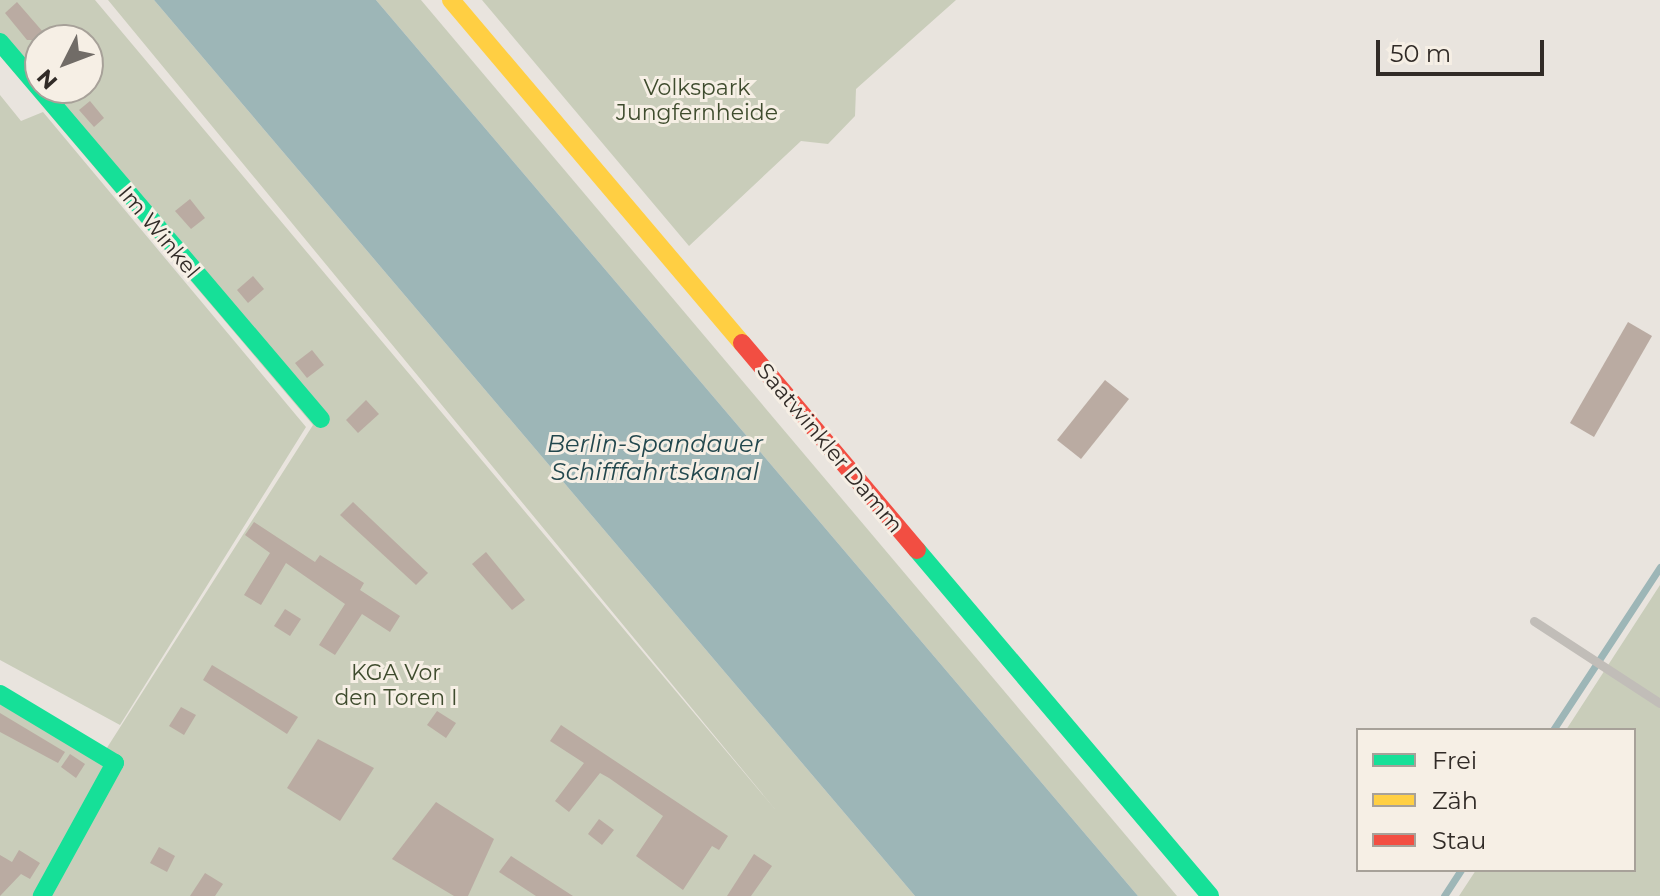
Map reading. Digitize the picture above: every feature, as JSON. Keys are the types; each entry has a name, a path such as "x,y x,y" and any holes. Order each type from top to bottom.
{"main road":[{"name":"Saatwinkler Damm","path":"451,0 1210,896"},
{"name":"Im Winkel","path":"0,42 321,419"},
{"path":"0,694 115,763 42,896"}],"lane":[{"path":"1534,621 1660,703"}],"green space":[{"name":"KGA Vor den Toren I","path":"0,0 95,0 779,814 108,0 154,0 915,896 0,896 0,697 103,754 313,425 41,104 104,104 104,24 24,24 24,84 0,56"},
{"path":"376,0 421,0 1177,896 1138,896"},
{"name":"Volkspark Jungfernheide","path":"482,0 956,0 856,89 855,116 828,144 801,141 689,246"},
{"path":"0,95 21,121 43,112 306,427 120,725 0,660"},
{"path":"1660,585 1660,896 1459,896 1475,872 1636,872 1636,728 1567,728"}],"water":[{"name":"Berlin-Spandauer Schifffahrtskanal","path":"154,0 376,0 1138,896 915,896"}],"building":[{"path":"17,2 36,24 24,24 24,36 5,13"},
{"path":"86,104 92,104 104,118 94,127 79,110"},
{"path":"190,199 205,218 191,229 175,211"},
{"path":"253,276 264,289 248,303 237,290"},
{"path":"1628,322 1652,336 1594,437 1570,423"},
{"path":"312,350 324,365 307,378 295,363"},
{"path":"1105,380 1129,399 1081,459 1057,440"},
{"path":"366,400 379,414 358,433 346,420"},
{"path":"353,502 428,573 416,585 340,515"},
{"path":"254,522 315,562 320,555 364,583 360,590 400,616 390,632 362,614 335,655 319,645 345,604 286,563 261,605 244,595 270,553 245,535"},
{"path":"486,552 525,600 512,610 472,564"},
{"path":"285,609 301,619 290,636 274,626"},
{"path":"212,665 298,717 287,734 203,680"},
{"path":"181,707 196,715 184,735 169,726"},
{"path":"437,711 456,723 446,738 427,725"},
{"path":"0,713 65,752 58,763 0,732"},
{"path":"561,725 728,836 719,850 712,846 683,890 636,856 663,816 609,778 600,773 569,812 555,801 584,763 550,741"},
{"path":"318,739 374,768 340,821 287,788"},
{"path":"70,754 85,764 76,778 61,767"},
{"path":"436,802 494,839 468,896 454,896 392,859"},
{"path":"599,819 614,830 602,845 588,834"},
{"path":"159,847 175,856 167,872 150,863"},
{"path":"19,850 40,863 30,879 21,874 0,896 0,855 12,862"},
{"path":"754,854 772,866 751,896 727,896"},
{"path":"511,856 573,896 536,896 499,872"},
{"path":"205,873 223,884 215,896 190,896"}],"waterway":[{"path":"1554,728 1660,567"},
{"path":"1444,896 1460,872"}],"traffic: fast":[{"path":"0,42 321,419"},
{"path":"917,550 1210,896"},
{"path":"0,694 115,763 42,896"}],"traffic: slow":[{"path":"451,0 742,343"}],"traffic: jam":[{"path":"742,343 917,550"}]}
